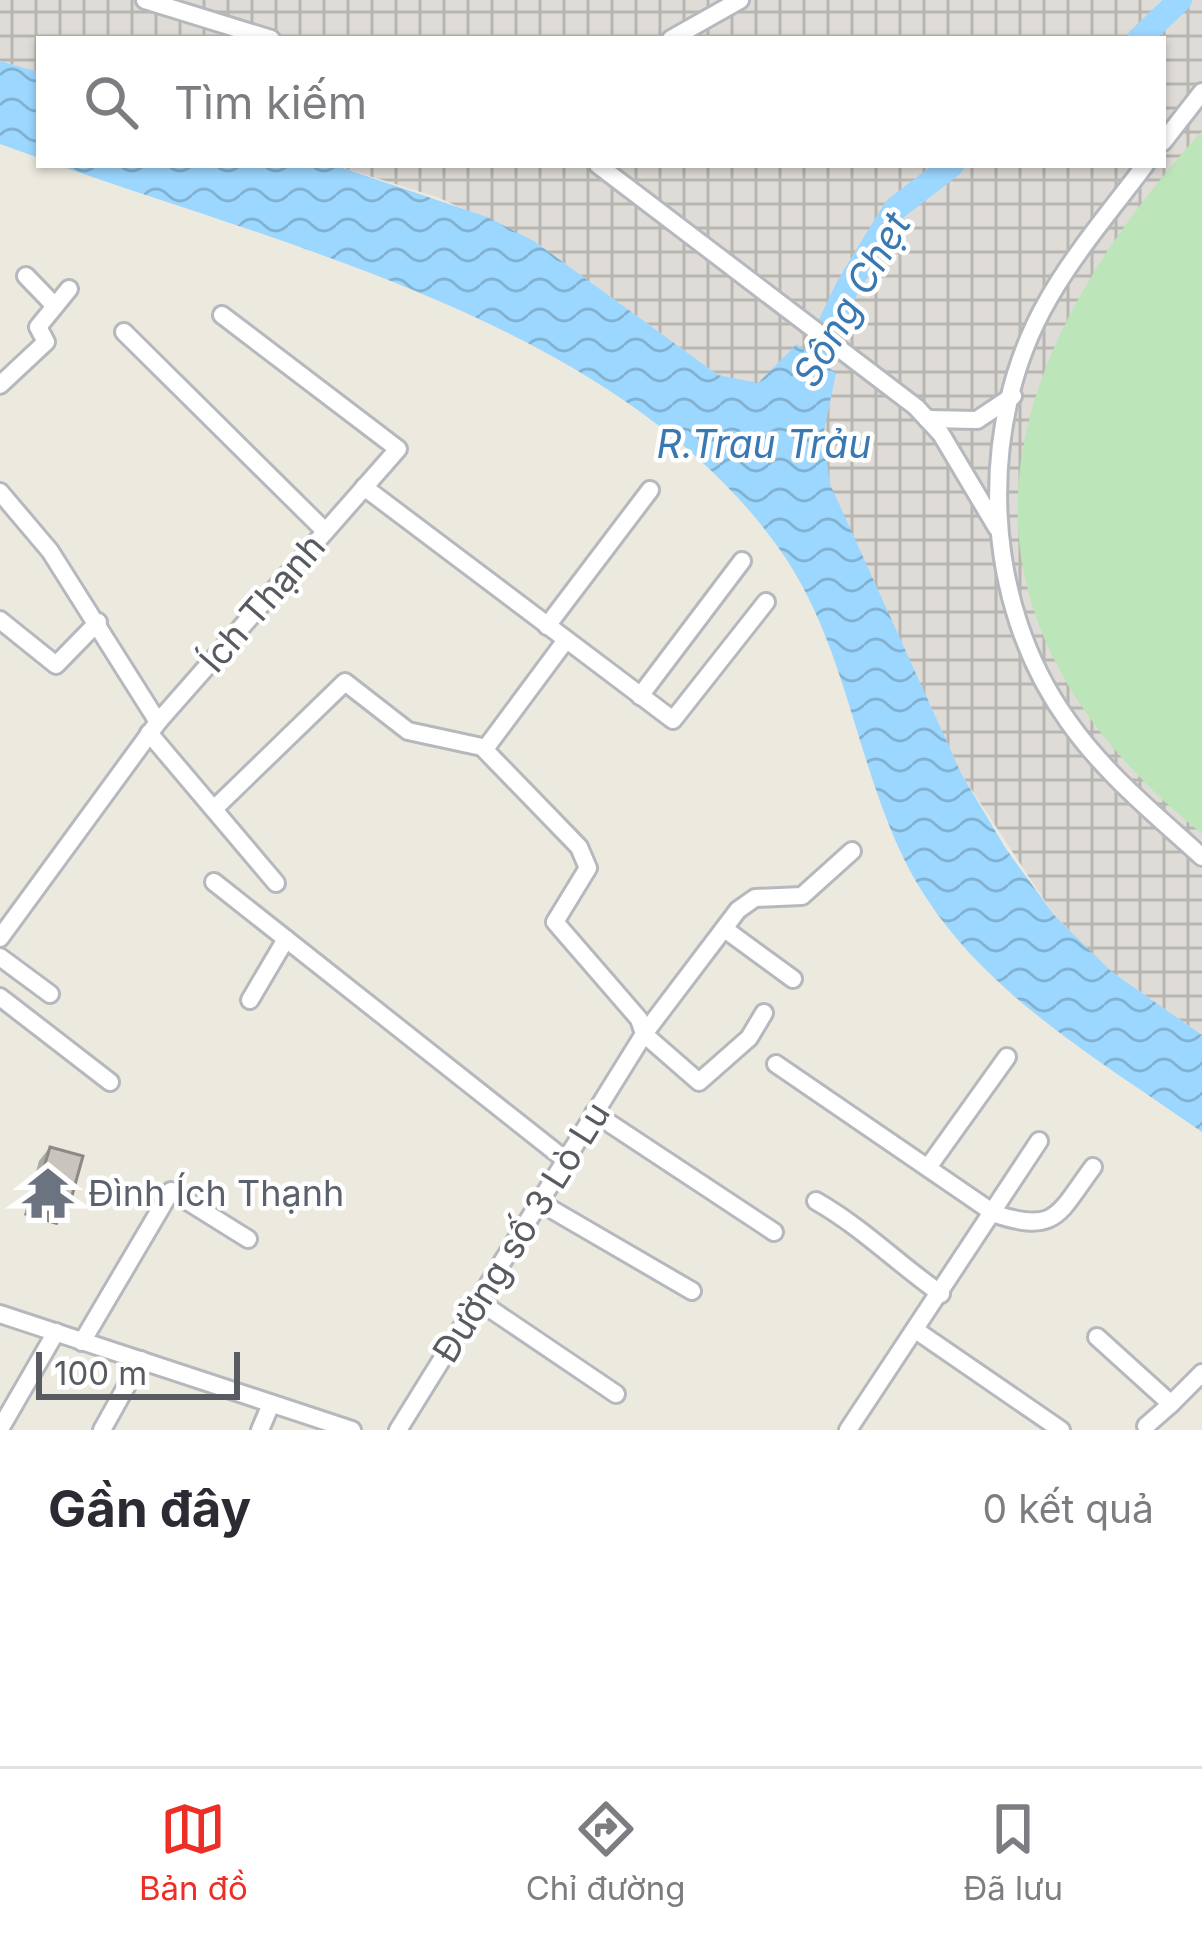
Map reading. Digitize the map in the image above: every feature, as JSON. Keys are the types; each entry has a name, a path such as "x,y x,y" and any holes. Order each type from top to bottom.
{"street":[{"path":"145,0 261,36"},
{"path":"675,36 740,0"},
{"path":"1166,138 1202,92"},
{"path":"602,168 853,357 927,419 1000,534"},
{"path":"1143,168 1047,301 1012,396 997,479 1000,534 1013,605 1047,688 1068,722 1119,782 1202,857"},
{"path":"26,276 54,305"},
{"path":"0,385 46,342 38,327 69,289"},
{"name":"Ích Thạnh","path":"0,938 153,728 398,449 222,315"},
{"path":"124,332 326,531"},
{"path":"927,419 977,420 1012,396"},
{"path":"364,487 676,719 766,602"},
{"path":"547,626 650,490"},
{"path":"0,492 50,551 98,622 153,728 276,883"},
{"path":"640,696 742,561"},
{"path":"2,624 56,665 98,622"},
{"path":"485,749 566,640"},
{"path":"214,809 345,682 408,731 485,749 588,859 586,873 555,922 639,1019 644,1034 698,1082 749,1038 764,1013"},
{"name":"Đường số 3 Lò Lu","path":"398,1430 644,1034 750,899 802,896 852,850"},
{"path":"214,882 563,1158"},
{"path":"726,930 793,979"},
{"path":"250,1000 286,939"},
{"path":"0,957 50,994"},
{"path":"0,997 110,1082"},
{"path":"929,1166 1007,1057"},
{"path":"776,1064 995,1214 1034,1226 1045,1223 1094,1167"},
{"path":"594,1113 774,1232"},
{"path":"848,1430 1039,1141"},
{"path":"82,1342 171,1191 248,1239"},
{"path":"538,1202 692,1291"},
{"path":"817,1202 874,1238 883,1253 941,1294"},
{"path":"477,1300 616,1394"},
{"path":"0,1314 352,1430"},
{"path":"916,1331 1060,1430"},
{"path":"0,1429 56,1332"},
{"path":"1097,1337 1171,1404"},
{"path":"102,1430 141,1360"},
{"path":"1147,1429 1202,1373"},
{"path":"260,1430 272,1403"}],"shaded area":[{"path":"0,0 1202,0 1202,1035 1112,972 1054,915 962,775 839,508 718,375 534,241 437,197 344,168 1166,168 1166,36 36,36 36,71 0,61"}],"green space":[{"path":"1202,131 1202,834 1114,749 1056,663 1024,576 1018,487 1035,399 1073,309 1129,220"}],"water":[{"path":"0,61 36,71 36,157 0,144"},
{"name":"R.Trau Trảu","path":"67,168 343,168 487,217 534,241 718,375 758,383 797,344 836,373 823,436 830,484 962,775 1006,849 1054,915 1112,972 1202,1035 1202,1132 1038,1016 1000,984 934,910 890,828 835,663 801,584 778,547 712,471 633,407 545,352 450,306 251,230"}],"building":[{"path":"50,1147 83,1156 68,1210 34,1201"}],"waterway":[{"name":"Sông Chẹt","path":"1142,36 1180,0"},
{"name":"Sông Chẹt","path":"801,386 847,288 895,209 948,168"}],"place":[{"name":"Đình Ích Thạnh","path":"48,1193"}]}
